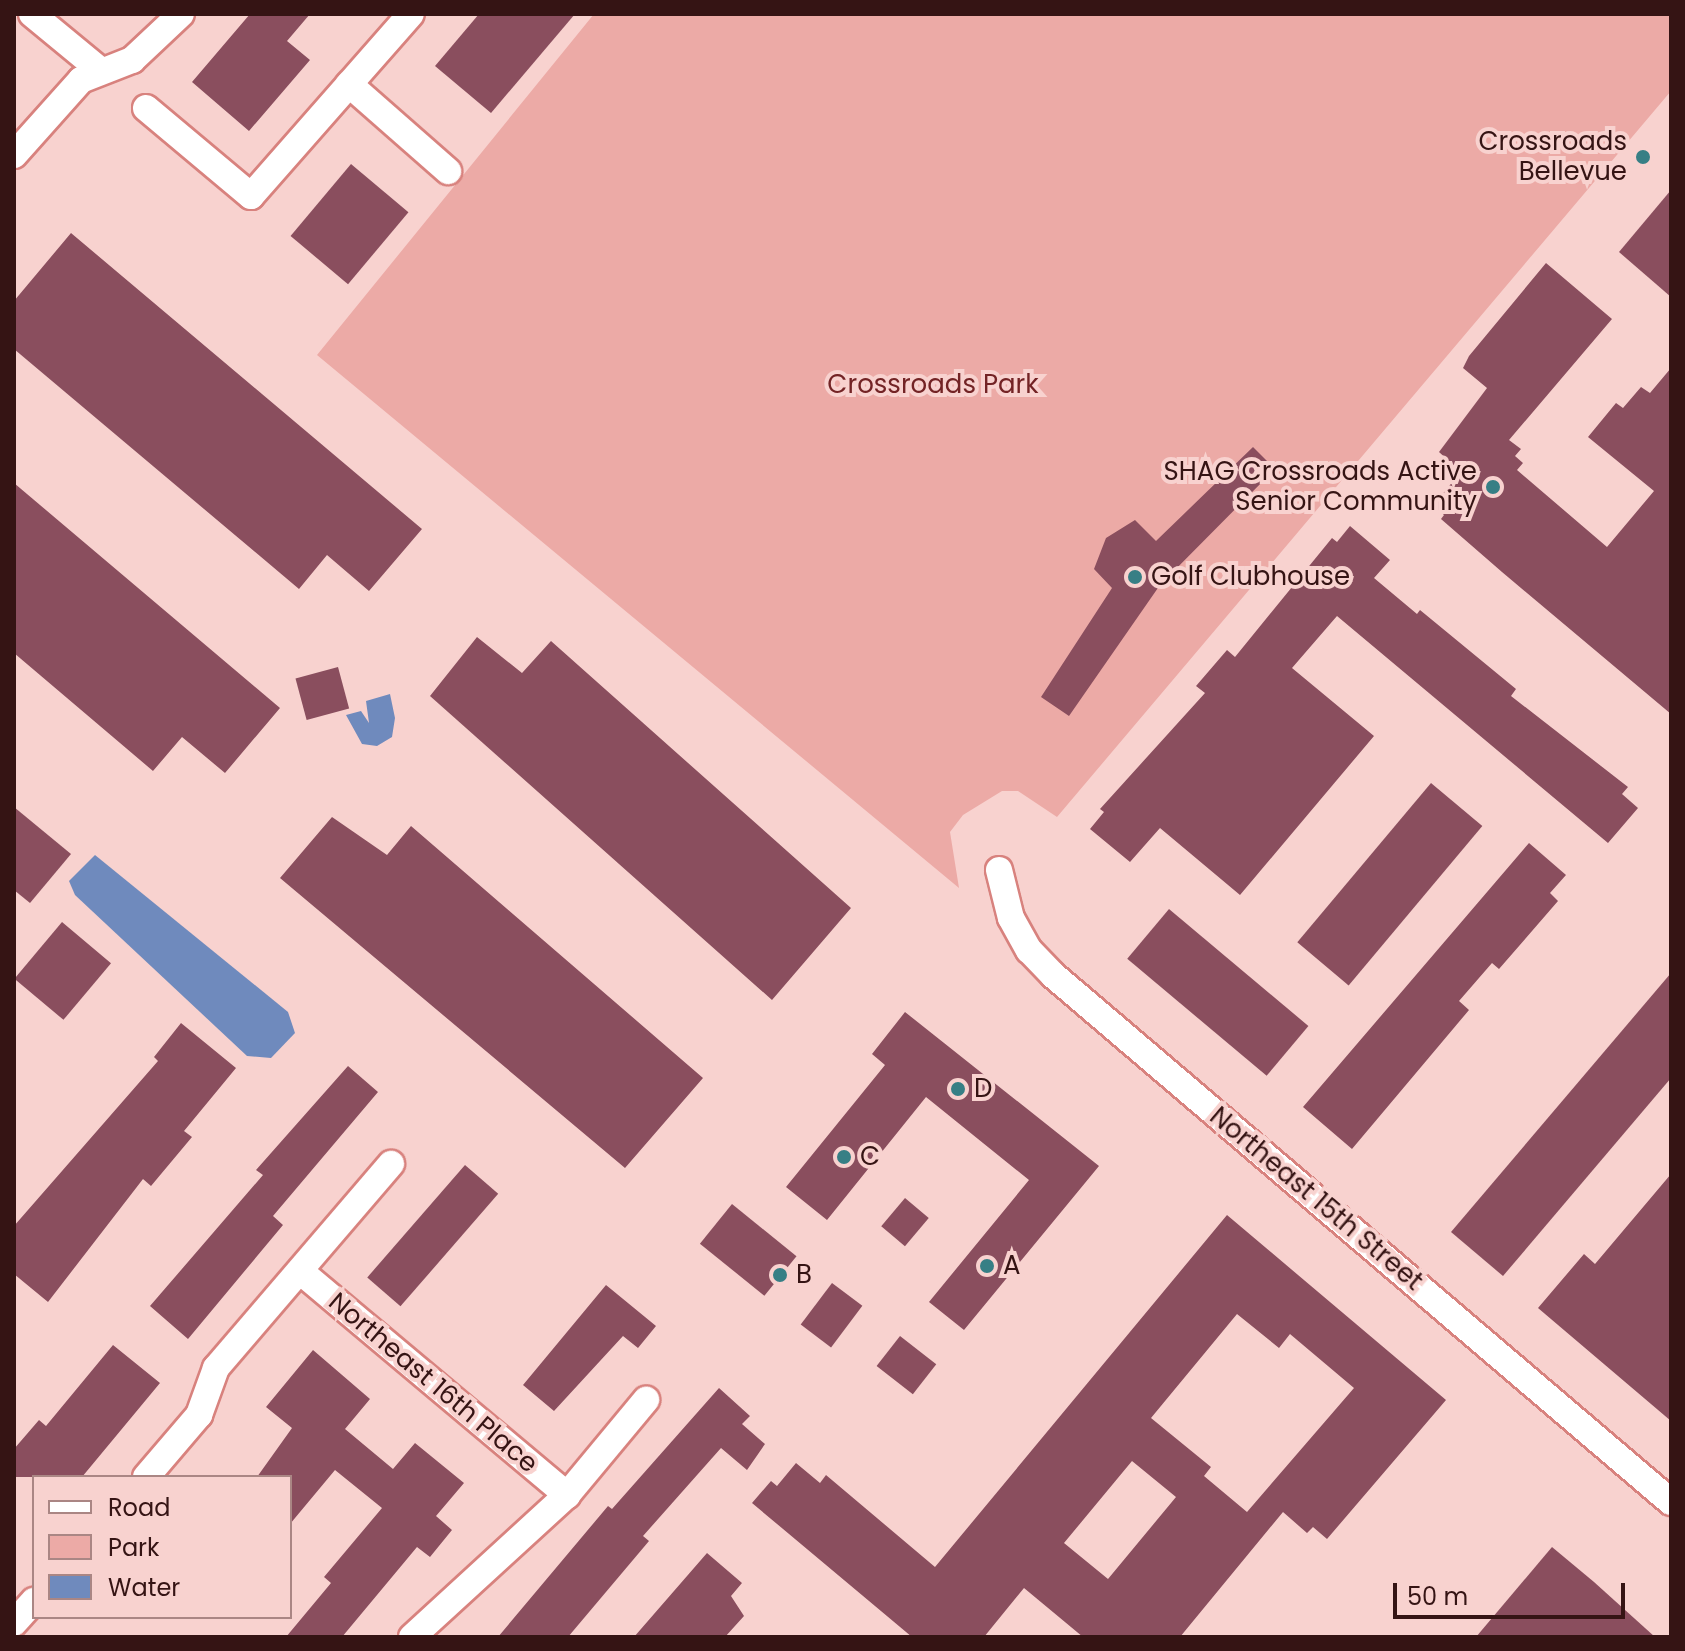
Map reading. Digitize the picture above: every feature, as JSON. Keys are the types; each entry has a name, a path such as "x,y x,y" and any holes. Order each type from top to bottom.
{"street":[{"path":"32,14 100,70"},
{"path":"14,155 61,98 100,70 132,60 181,14"},
{"path":"146,108 251,196 411,14"},
{"path":"349,84 448,171"},
{"name":"Northeast 15th Street","path":"999,870 1011,918 1029,950 1053,975 1671,1502"},
{"path":"148,1475 199,1415 216,1368 391,1164"},
{"name":"Northeast 16th Place","path":"300,1271 567,1495"},
{"path":"412,1637 567,1495 646,1400"},
{"path":"14,1623 32,1603"}],"green space":[{"name":"Crossroads Park","path":"594,14 1671,14 1671,91 1057,817 1018,791 1002,791 963,815 950,832 959,888 317,355"}],"water":[{"path":"390,694 395,718 392,737 377,746 362,744 346,715 361,711 369,723 366,701"},
{"path":"95,855 288,1012 295,1033 271,1058 247,1056 75,895 69,881"}],"building":[{"path":"250,14 310,14 287,41 310,60 249,131 192,82"},
{"path":"479,14 575,14 491,113 435,66"},
{"path":"351,164 408,212 348,284 291,236"},
{"path":"1671,190 1671,297 1619,252"},
{"path":"71,233 422,529 369,591 327,555 299,589 14,349 14,301"},
{"name":"SHAG Crossroads Active Senior Community","path":"1546,263 1612,319 1509,440 1521,449 1515,456 1523,463 1517,470 1607,547 1654,491 1588,437 1616,403 1623,408 1641,387 1650,393 1671,368 1671,714 1441,519 1444,515 1433,505 1461,472 1439,452 1487,388 1463,368 1469,356"},
{"name":"Golf Clubhouse","path":"1253,447 1275,469 1160,585 1069,716 1041,697 1112,588 1094,569 1106,538 1135,520 1156,541"},
{"path":"14,483 280,708 225,773 182,737 153,771 14,653"},
{"path":"1350,526 1390,560 1374,578 1417,614 1420,610 1516,689 1511,696 1628,787 1622,794 1638,808 1608,843 1337,616 1292,668 1374,736 1240,895 1160,828 1130,862 1090,829 1104,812 1100,809 1205,693 1196,686 1227,650 1235,657 1332,538 1337,542"},
{"path":"477,637 522,673 551,641 851,908 772,1000 430,696"},
{"path":"338,667 349,709 307,720 295,678"},
{"path":"1431,783 1482,826 1349,985 1297,942"},
{"path":"14,807 71,854 30,903 14,890"},
{"path":"332,817 387,855 411,826 703,1078 625,1168 280,878"},
{"path":"1529,843 1566,875 1550,893 1558,901 1499,969 1492,963 1459,1001 1469,1010 1352,1149 1303,1107"},
{"path":"1169,909 1308,1026 1267,1076 1127,959"},
{"path":"62,922 111,963 63,1020 14,979"},
{"path":"1671,973 1671,1078 1503,1276 1451,1232"},
{"path":"905,1012 1099,1166 964,1330 929,1302 1029,1180 926,1097 827,1220 786,1187 885,1065 872,1054"},
{"path":"181,1023 236,1068 184,1131 192,1137 151,1186 143,1179 48,1302 14,1274 14,1226 158,1061 154,1057"},
{"path":"348,1066 378,1092 273,1216 283,1225 188,1339 150,1306 263,1175 256,1170"},
{"path":"465,1165 498,1194 400,1306 367,1277"},
{"path":"1671,1174 1671,1421 1538,1308 1584,1254 1595,1264"},
{"path":"905,1198 929,1218 905,1246 881,1226"},
{"path":"732,1204 797,1256 764,1296 700,1244"},
{"path":"1227,1215 1446,1400 1327,1539 1313,1527 1307,1533 1283,1512 1180,1637 1083,1637 1024,1588 984,1637 912,1637 752,1503 771,1481 777,1486 796,1463 820,1483 826,1475 935,1567","holes":["1237,1314 1279,1348 1290,1334 1354,1388 1247,1512 1204,1476 1211,1467 1151,1418","1132,1461 1176,1497 1108,1579 1064,1543"]},
{"path":"832,1283 862,1306 831,1347 801,1325"},
{"path":"606,1285 656,1326 638,1348 623,1336 554,1411 523,1385"},
{"path":"900,1336 936,1364 913,1394 877,1366"},
{"path":"113,1345 160,1383 84,1475 14,1477 14,1449 39,1420 46,1426"},
{"path":"313,1350 370,1399 345,1429 393,1469 415,1443 464,1483 436,1516 452,1530 430,1557 417,1547 342,1637 286,1637 331,1583 324,1577 382,1508 335,1470 292,1522 292,1475 258,1475 292,1428 266,1407"},
{"path":"719,1388 750,1416 742,1424 765,1444 747,1470 721,1448 643,1536 649,1541 568,1637 498,1637 608,1506 612,1509"},
{"path":"1552,1547 1594,1582 1655,1637 1476,1637"},
{"path":"707,1553 742,1583 731,1596 744,1616 725,1637 634,1637"}],"place":[{"name":"Crossroads Bellevue","path":"1643,157"},
{"name":"SHAG Crossroads Active Senior Community","path":"1493,487"},
{"name":"Golf Clubhouse","path":"1135,577"},
{"name":"D","path":"958,1089"},
{"name":"C","path":"844,1157"},
{"name":"A","path":"987,1266"},
{"name":"B","path":"780,1275"}]}
